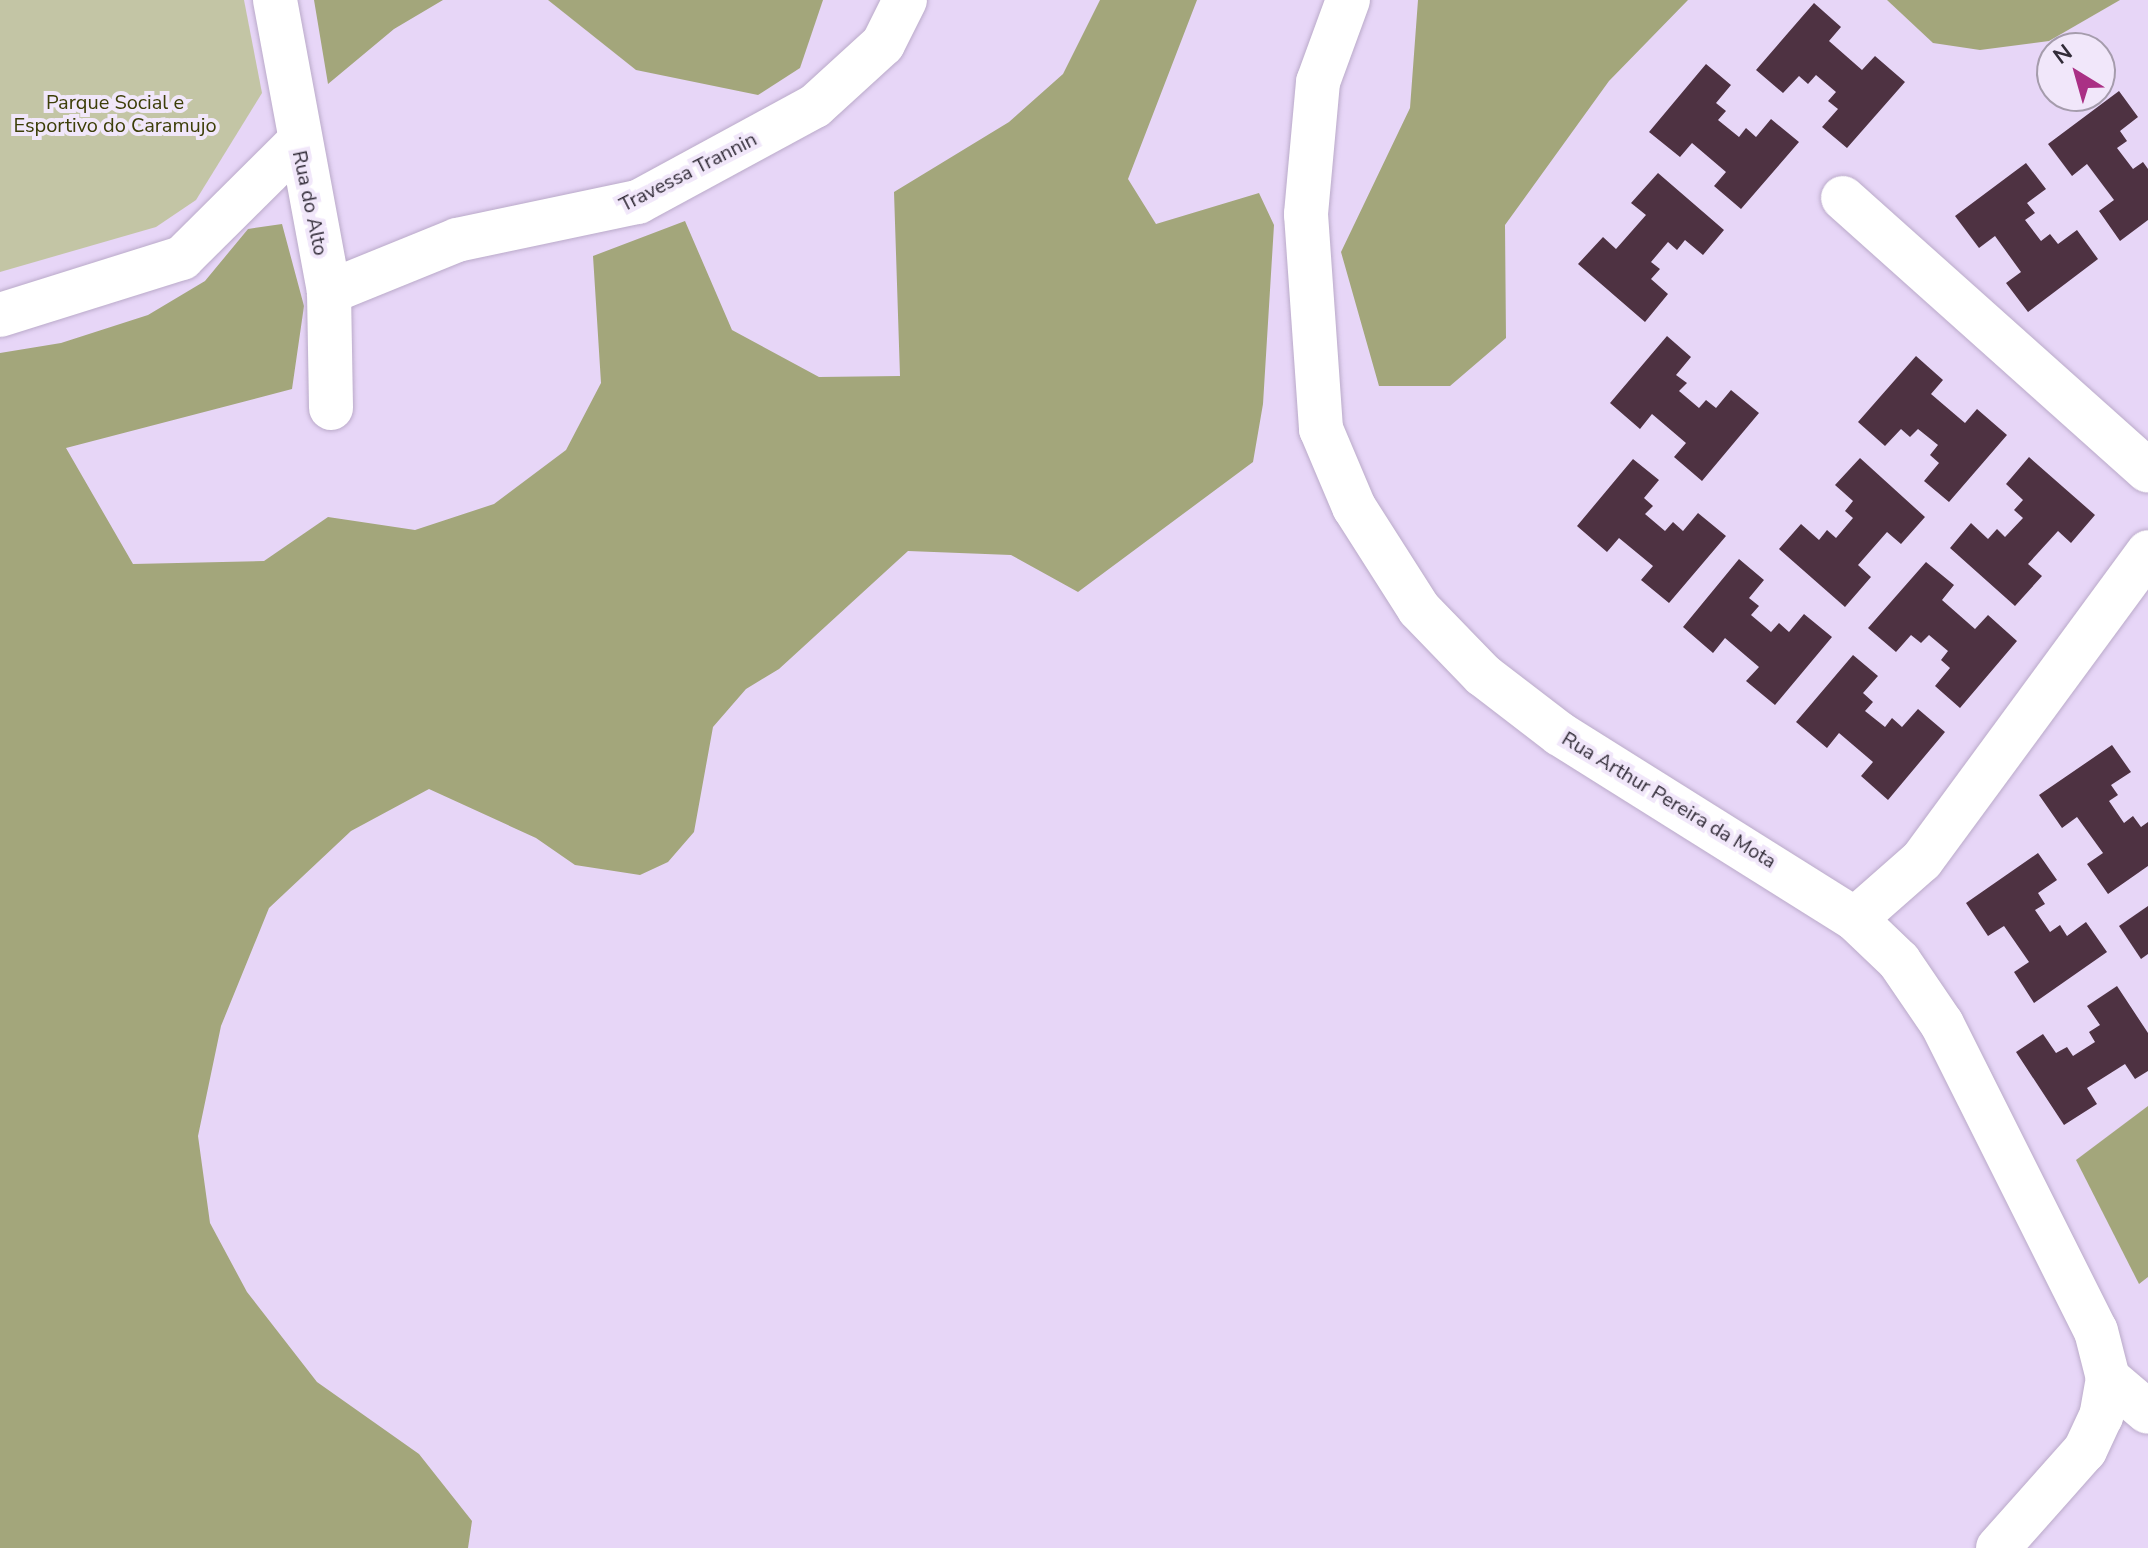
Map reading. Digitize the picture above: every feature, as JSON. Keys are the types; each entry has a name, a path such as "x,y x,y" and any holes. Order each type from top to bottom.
{"street":[{"name":"Rua do Alto","path":"275,0 298,143 329,292 331,408"},
{"name":"Travessa Trannin","path":"329,292 457,240 638,202 815,106 883,44 905,0"},
{"name":"Rua Arthur Pereira da Mota","path":"1348,0 1318,82 1306,214 1321,429 1354,507 1419,609 1483,675 1560,734 1855,919 1899,961 1942,1024 2096,1331 2108,1378"},
{"path":"0,315 182,258 298,143"},
{"path":"1843,198 2148,471"},
{"path":"1855,919 1922,860 2148,552"},
{"path":"1998,1548 2085,1450 2108,1378 2148,1412"}],"green space":[{"name":"Parque Social e Esportivo do Caramujo","path":"0,0 244,0 262,93 196,200 156,227 0,272"},
{"path":"314,0 443,0 394,29 328,84"},
{"path":"548,0 823,0 800,68 758,95 636,70"},
{"path":"1100,0 1197,0 1128,179 1156,224 1259,193 1274,225 1263,404 1253,462 1078,592 1011,555 908,551 779,669 746,689 713,727 694,832 668,862 640,875 575,865 536,838 429,789 351,831 269,908 221,1026 198,1136 210,1223 247,1292 317,1382 419,1454 472,1521 468,1548 0,1548 0,353 61,343 148,315 205,281 248,229 282,224 304,306 292,389 66,448 133,564 264,561 328,517 415,530 494,504 566,450 601,383 593,256 685,221 732,330 819,377 900,376 894,192 1009,122 1063,74"},
{"path":"1418,0 1688,0 1609,81 1505,225 1506,338 1450,386 1379,386 1341,252 1410,108"},
{"path":"1887,0 2120,0 2065,32 2036,32 2036,43 1980,50 1933,43"},
{"path":"2148,1106 2148,1277 2139,1284 2076,1160"}],"building":[{"path":"1814,3 1841,27 1829,41 1862,70 1875,56 1905,82 1847,148 1822,127 1838,109 1828,101 1836,92 1816,75 1808,84 1799,76 1783,93 1756,70"},
{"path":"1706,64 1731,85 1716,103 1726,111 1718,120 1739,137 1746,128 1756,137 1771,119 1799,142 1741,209 1714,186 1726,172 1692,143 1680,157 1649,132"},
{"path":"2119,91 2138,117 2120,131 2127,141 2117,148 2133,169 2143,162 2148,169 2148,220 2120,241 2099,211 2114,200 2087,164 2072,176 2048,144 2091,112 2116,112 2116,93"},
{"path":"2026,163 2046,189 2027,203 2035,213 2025,220 2041,241 2050,234 2058,244 2077,230 2098,259 2028,312 2006,283 2021,272 1995,236 1979,248 1955,216"},
{"path":"1658,173 1724,230 1703,255 1685,240 1677,250 1668,242 1651,262 1660,269 1651,279 1668,294 1645,322 1578,264 1603,237 1616,249 1646,215 1631,203"},
{"path":"1667,336 1691,357 1676,375 1687,383 1679,391 1699,408 1706,400 1716,408 1731,390 1759,413 1702,481 1674,457 1686,443 1652,414 1640,429 1610,403"},
{"path":"1916,356 1943,380 1931,394 1965,423 1977,409 2007,435 1949,502 1924,481 1939,463 1930,455 1938,445 1918,429 1910,437 1901,429 1885,446 1858,422"},
{"path":"2029,457 2095,515 2071,543 2058,531 2028,564 2042,576 2015,606 1950,548 1971,523 1988,539 1997,529 2005,537 2023,518 2014,510 2023,500 2006,484"},
{"path":"1860,458 1925,517 1901,544 1887,532 1858,565 1871,577 1845,607 1779,549 1801,524 1819,540 1827,530 1836,538 1853,518 1845,511 1853,501 1835,485"},
{"path":"1633,459 1659,480 1644,498 1653,506 1645,514 1665,531 1673,522 1683,531 1698,513 1726,536 1669,603 1641,580 1653,566 1619,538 1607,552 1577,526"},
{"path":"1739,559 1764,580 1749,598 1759,606 1751,615 1771,632 1779,623 1789,632 1804,614 1832,637 1775,705 1746,681 1759,667 1725,638 1713,653 1683,627"},
{"path":"1926,562 1954,585 1942,600 1975,629 1988,615 2017,641 1960,708 1935,686 1950,668 1941,660 1948,651 1929,635 1921,643 1911,635 1896,652 1868,628"},
{"path":"1853,655 1878,676 1863,693 1873,702 1865,711 1885,727 1892,718 1902,727 1918,709 1945,732 1888,800 1861,776 1873,762 1839,733 1827,748 1796,722"},
{"path":"2112,745 2131,772 2111,785 2118,795 2109,801 2124,823 2133,816 2141,827 2148,822 2148,866 2108,894 2087,864 2103,853 2077,817 2062,828 2039,795"},
{"path":"2038,853 2057,880 2038,893 2045,904 2035,910 2050,932 2060,925 2067,936 2086,922 2107,952 2034,1003 2014,972 2029,962 2004,926 1988,936 1966,903"},
{"path":"2148,906 2148,954 2141,959 2119,926"},
{"path":"2117,986 2148,1033 2148,1071 2135,1079 2125,1064 2087,1088 2097,1104 2064,1125 2016,1052 2043,1034 2056,1053 2067,1047 2073,1056 2095,1042 2089,1032 2100,1025 2087,1006"}]}
